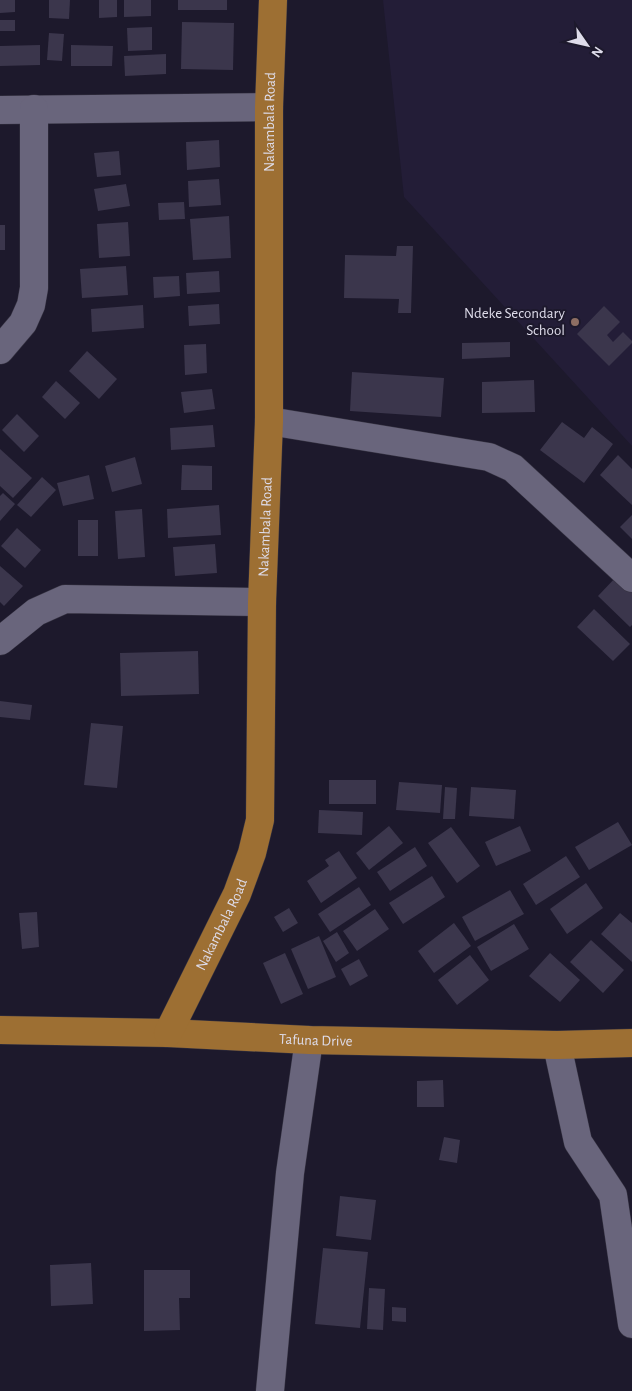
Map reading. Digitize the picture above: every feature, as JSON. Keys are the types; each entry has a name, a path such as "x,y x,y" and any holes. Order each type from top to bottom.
{"main road":[{"name":"Nakambala Road","path":"168,1033 237,894 252,853 260,820 262,602 269,420 269,107 273,0"},
{"name":"Tafuna Drive","path":"0,1030 168,1033 309,1040 557,1045 632,1043"}],"street":[{"path":"0,110 269,107"},
{"path":"0,350 23,323 32,305 34,288 34,110"},
{"path":"269,420 489,457 512,468 632,578"},
{"path":"0,641 36,612 65,599 262,602"},
{"path":"270,1391 290,1173 309,1040"},
{"path":"557,1045 578,1142 613,1194 632,1324"}],"shaded area":[{"name":"Ndeke Secondary School","path":"383,0 632,0 632,446 404,197"}],"building":[{"path":"0,0 15,0 15,12 0,13"},
{"path":"49,0 70,0 69,19 49,18"},
{"path":"99,0 117,0 117,17 99,18"},
{"path":"124,0 151,0 151,16 124,17"},
{"path":"178,0 227,0 227,10 178,10"},
{"path":"0,20 15,20 15,31 0,31"},
{"path":"182,22 234,23 233,70 181,69"},
{"path":"152,27 152,50 128,51 127,28"},
{"path":"49,33 64,34 62,61 47,60"},
{"path":"40,45 40,65 0,66 0,46"},
{"path":"71,45 113,46 112,66 71,66"},
{"path":"166,54 166,74 125,76 124,56"},
{"path":"219,140 220,167 187,170 186,142"},
{"path":"119,151 121,175 97,177 94,153"},
{"path":"219,179 221,205 189,207 188,181"},
{"path":"126,184 130,206 98,211 94,189"},
{"path":"184,202 185,219 159,220 158,203"},
{"path":"229,216 231,258 193,260 190,219"},
{"path":"128,222 130,256 99,258 97,224"},
{"path":"0,225 5,225 5,250 0,250"},
{"path":"397,246 413,246 411,313 398,313 399,299 344,298 345,255 396,256"},
{"path":"126,266 128,295 82,298 80,269"},
{"path":"219,271 220,292 187,294 186,273"},
{"path":"179,276 180,296 154,298 153,277"},
{"path":"219,304 220,324 189,326 188,306"},
{"path":"143,305 144,328 92,332 91,309"},
{"path":"604,306 620,322 607,335 613,342 623,332 632,341 609,366 577,334"},
{"path":"510,342 510,357 462,359 462,343"},
{"path":"206,344 207,373 185,375 184,345"},
{"path":"87,351 117,379 99,399 69,371"},
{"path":"352,372 444,378 441,417 350,411"},
{"path":"534,380 535,412 482,413 482,382"},
{"path":"56,381 80,403 65,419 42,397"},
{"path":"212,389 215,409 184,413 181,392"},
{"path":"17,414 39,436 24,452 2,430"},
{"path":"562,422 584,438 592,427 613,444 584,483 540,450"},
{"path":"213,425 215,447 171,450 170,428"},
{"path":"0,449 32,478 13,498 0,486"},
{"path":"618,455 632,469 632,505 600,475"},
{"path":"135,457 142,484 112,492 105,466"},
{"path":"182,465 212,466 212,490 181,490"},
{"path":"89,475 94,499 63,506 57,483"},
{"path":"42,477 56,490 31,517 17,505"},
{"path":"3,493 15,504 0,521 0,496"},
{"path":"219,505 221,535 168,538 167,509"},
{"path":"142,509 145,557 118,559 115,511"},
{"path":"632,515 632,539 620,527"},
{"path":"78,520 98,520 98,556 78,556"},
{"path":"17,528 41,550 25,568 1,546"},
{"path":"215,544 217,573 175,576 173,547"},
{"path":"0,566 23,586 4,606 0,602"},
{"path":"617,576 632,590 632,625 630,627 598,596"},
{"path":"594,609 630,644 613,661 577,627"},
{"path":"198,651 199,694 121,696 120,653"},
{"path":"0,701 32,705 30,720 0,717"},
{"path":"91,723 123,726 117,788 84,785"},
{"path":"329,780 376,780 376,804 329,804"},
{"path":"399,782 442,785 440,813 396,810"},
{"path":"445,787 457,788 455,819 443,819"},
{"path":"471,787 516,790 514,819 469,816"},
{"path":"319,810 363,812 362,835 318,833"},
{"path":"618,822 632,845 589,870 575,847"},
{"path":"389,826 403,843 369,870 356,853"},
{"path":"520,826 531,851 496,866 485,842"},
{"path":"451,827 480,866 457,883 428,843"},
{"path":"415,847 427,866 390,891 377,872"},
{"path":"339,851 357,878 321,903 307,881 329,866 325,860"},
{"path":"566,856 580,877 536,905 523,884"},
{"path":"432,876 445,897 403,924 389,903"},
{"path":"586,883 603,908 567,934 550,909"},
{"path":"359,887 371,905 330,932 318,914"},
{"path":"510,890 524,914 475,941 462,917"},
{"path":"289,908 298,923 283,932 274,917"},
{"path":"375,909 389,929 357,951 343,931"},
{"path":"37,912 39,947 22,949 19,913"},
{"path":"620,913 632,923 632,962 601,934"},
{"path":"454,923 471,946 434,973 418,951"},
{"path":"514,924 529,949 491,971 477,947"},
{"path":"337,932 349,953 336,962 323,941"},
{"path":"319,936 336,977 308,989 291,949"},
{"path":"591,940 624,970 603,993 570,962"},
{"path":"285,953 303,994 281,1004 263,963"},
{"path":"550,953 580,980 560,1002 529,976"},
{"path":"470,955 489,980 457,1005 438,980"},
{"path":"359,959 368,976 350,986 341,969"},
{"path":"443,1080 444,1107 417,1107 417,1081"},
{"path":"444,1137 460,1140 457,1163 439,1160"},
{"path":"340,1196 376,1200 371,1240 336,1236"},
{"path":"323,1248 368,1252 360,1328 315,1324"},
{"path":"91,1263 93,1304 51,1306 50,1265"},
{"path":"144,1270 190,1270 190,1298 179,1298 180,1330 144,1331"},
{"path":"369,1288 385,1289 383,1330 367,1329"},
{"path":"392,1307 406,1308 406,1322 392,1321"}],"place":[{"name":"Ndeke Secondary School","path":"575,322"}]}
